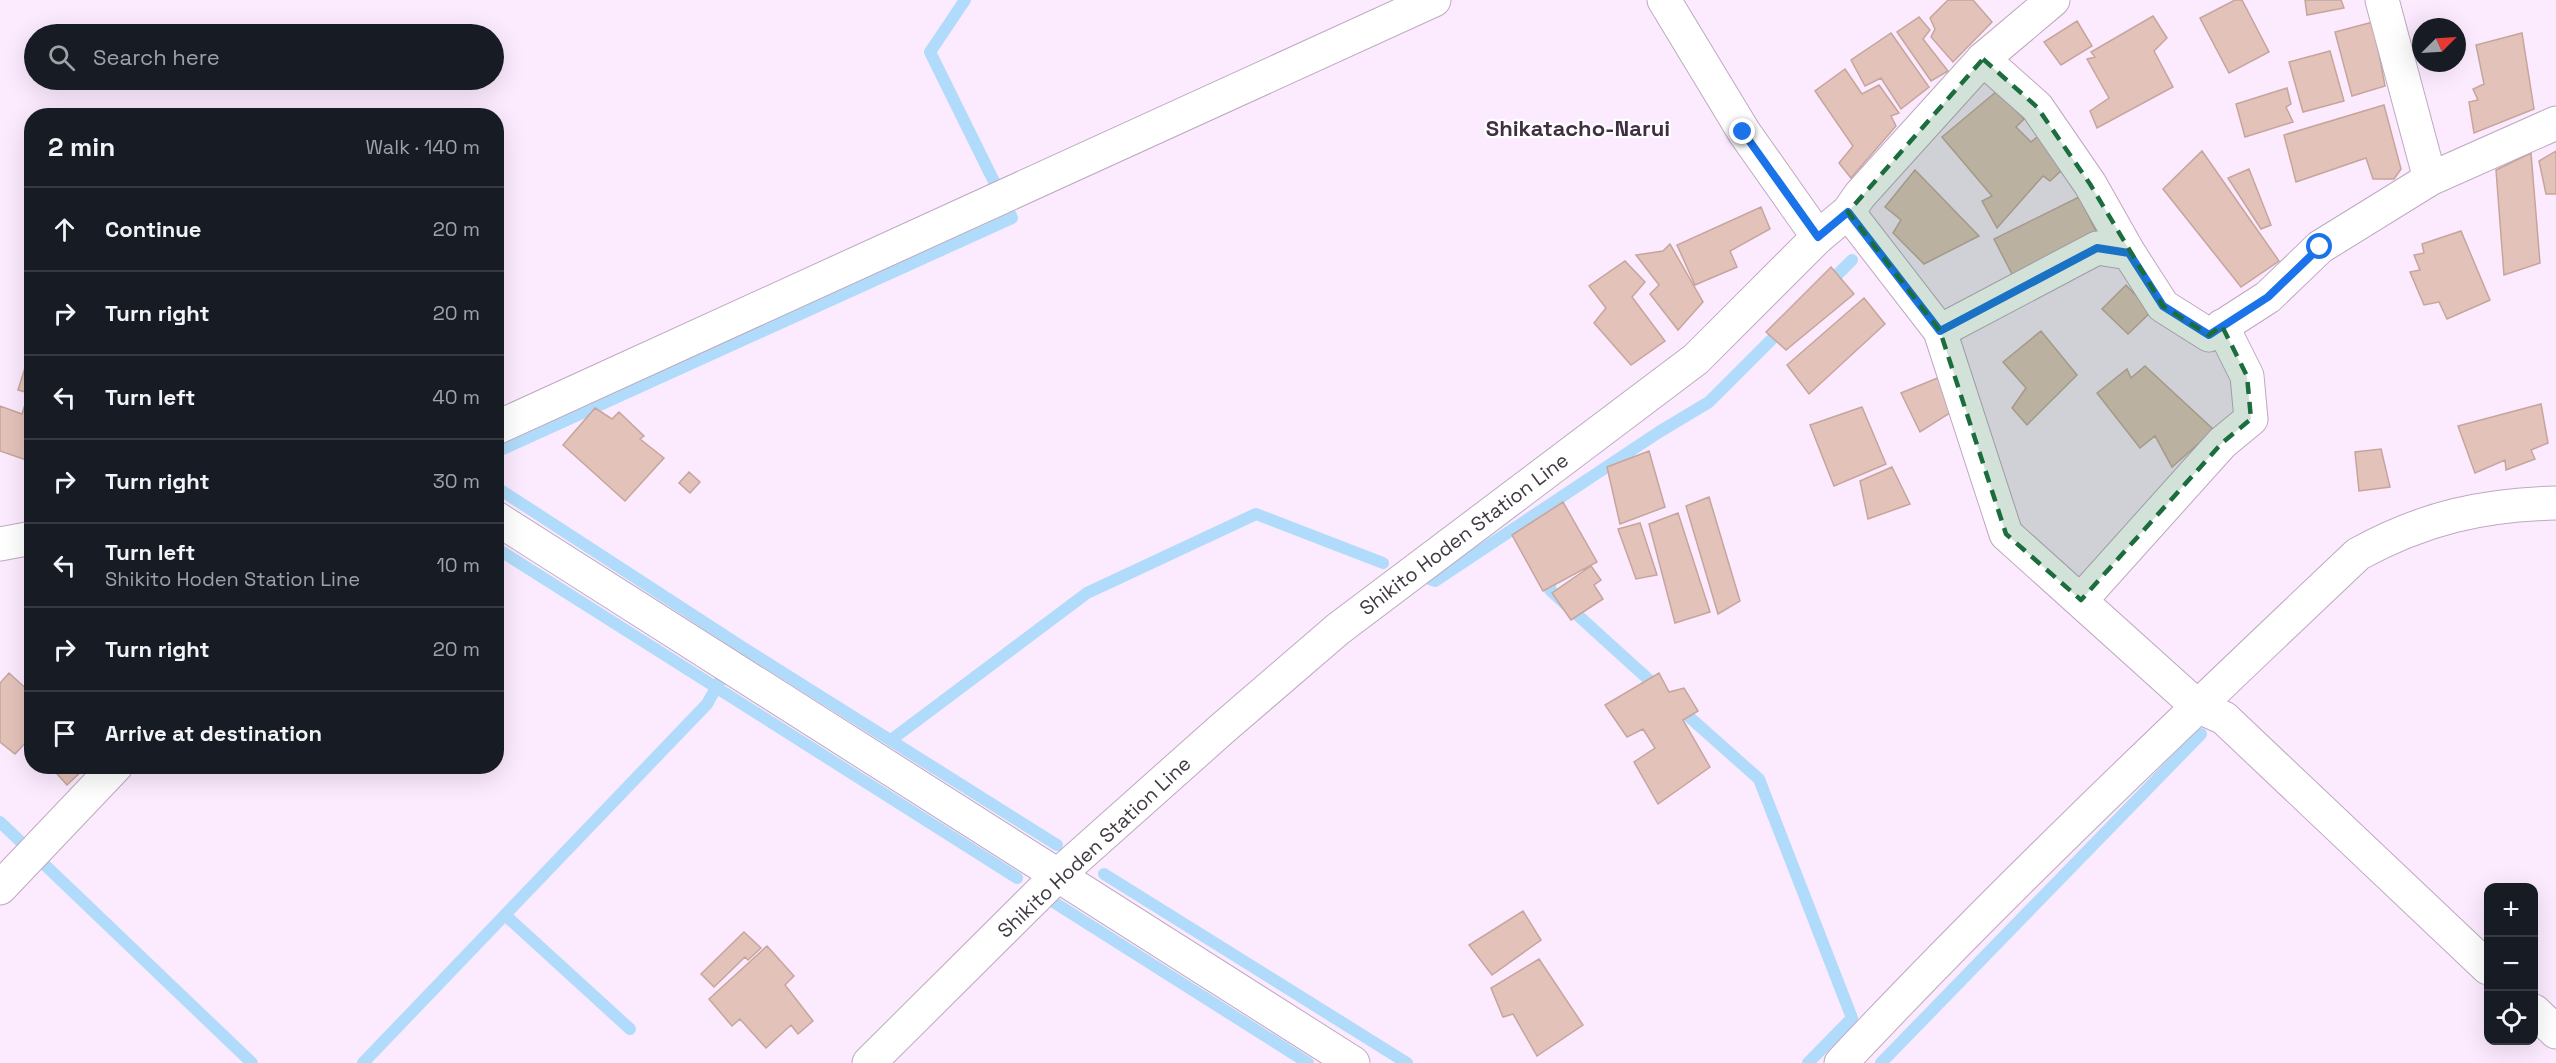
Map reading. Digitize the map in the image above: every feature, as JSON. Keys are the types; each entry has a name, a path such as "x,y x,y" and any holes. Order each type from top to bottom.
{"street":[{"path":"504,424 1434,0"},
{"path":"1664,0 1743,132 1818,237"},
{"name":"Shikito Hoden Station Line","path":"869,1063 1058,875 1338,629 1696,359 1818,237 1848,212 1860,195 1983,59 2053,0"},
{"path":"2382,0 2430,179"},
{"path":"1983,59 2037,107 2090,184 2129,253 2163,306 2209,335 2268,297 2320,247 2430,179 2556,123"},
{"path":"1848,212 1940,331 2006,534 2197,706 2224,718 2484,964"},
{"path":"1940,331 2097,248 2129,253"},
{"path":"2081,600 2222,443 2251,419 2247,376 2222,326"},
{"path":"1841,1063 1902,998 2197,706 2358,554 2390,537 2467,511 2508,504 2556,503"},
{"path":"504,523 1353,1063"},
{"path":"0,544 24,540"},
{"path":"0,888 108,774"},
{"path":"2538,1015 2556,1032"}],"highlighted area":[{"path":"1983,59 2037,107 2090,184 2163,306 2209,335 2222,326 2247,376 2251,419 2222,443 2081,600 2006,534 1940,331 1848,212"}],"building":[{"path":"1948,0 1973,0 1992,22 1953,62 1931,37 1935,29 1930,18"},
{"path":"2235,0 2242,0 2269,52 2229,73 2200,18"},
{"path":"2305,0 2341,0 2344,8 2307,15"},
{"path":"2153,16 2167,38 2154,51 2173,87 2097,128 2090,111 2109,98 2087,59 2095,57 2091,52"},
{"path":"1919,17 1930,30 1923,39 1948,71 1931,81 1897,32"},
{"path":"2077,21 2092,46 2061,65 2044,42"},
{"path":"2373,22 2385,86 2352,96 2335,32"},
{"path":"1891,33 1929,87 1901,109 1881,78 1865,86 1851,60"},
{"path":"2522,33 2534,109 2474,133 2469,102 2478,100 2473,89 2484,84 2476,45"},
{"path":"2330,51 2344,101 2303,112 2289,62"},
{"path":"1845,69 1862,94 1879,85 1899,113 1891,116 1896,126 1851,178 1839,163 1853,146 1815,91"},
{"path":"2287,88 2291,104 2286,107 2293,122 2245,137 2236,104"},
{"path":"1997,91 2024,119 2016,127 2031,142 2042,133 2064,168 2050,181 2043,176 1997,228 1982,201 1992,196 1942,137"},
{"path":"2384,105 2401,169 2394,179 2373,179 2366,158 2296,182 2284,135"},
{"path":"2202,151 2279,261 2241,287 2163,189"},
{"path":"2556,151 2556,194 2546,194 2539,161"},
{"path":"2531,153 2540,263 2504,275 2496,170"},
{"path":"2249,169 2271,225 2261,229 2228,178"},
{"path":"1915,170 1979,236 1924,264 1893,233 1901,220 1885,207"},
{"path":"2079,197 2098,235 2014,278 1994,239"},
{"path":"1761,207 1770,229 1730,251 1737,267 1695,285 1677,245"},
{"path":"2461,231 2490,300 2447,319 2439,302 2424,305 2410,272 2420,270 2414,255 2424,253 2422,244"},
{"path":"1670,244 1703,302 1678,330 1650,294 1659,285 1636,255 1663,251"},
{"path":"1625,261 1645,282 1632,297 1665,341 1631,365 1594,323 1606,308 1589,286"},
{"path":"1831,267 1854,294 1786,350 1766,332"},
{"path":"2126,285 2151,312 2128,334 2102,309"},
{"path":"1864,298 1885,324 1809,394 1787,365"},
{"path":"2041,331 2077,375 2027,425 2012,408 2026,388 2003,362"},
{"path":"2145,366 2214,430 2172,467 2155,436 2140,448 2097,393 2127,369 2131,378"},
{"path":"24,371 24,392 18,390"},
{"path":"1940,377 1953,411 1920,432 1901,393"},
{"path":"2541,404 2548,443 2531,450 2535,459 2506,470 2505,460 2475,473 2458,426"},
{"path":"0,406 22,414 24,408 24,459 0,451"},
{"path":"1862,407 1886,464 1834,486 1810,425"},
{"path":"595,408 612,419 619,412 644,436 640,439 664,458 625,501 563,445"},
{"path":"2381,449 2390,487 2359,491 2355,452"},
{"path":"1649,451 1665,507 1620,524 1607,467"},
{"path":"1892,467 1910,504 1868,519 1860,481"},
{"path":"689,472 700,482 690,493 679,483"},
{"path":"1709,497 1740,601 1718,614 1686,506"},
{"path":"1563,502 1597,562 1543,591 1512,535"},
{"path":"1678,513 1710,612 1675,623 1649,524"},
{"path":"1640,523 1657,575 1636,579 1618,529"},
{"path":"1591,566 1601,580 1594,585 1603,599 1571,620 1552,593"},
{"path":"9,673 24,687 24,744 15,754 0,742 0,683"},
{"path":"1659,673 1669,692 1684,688 1698,711 1683,720 1710,767 1658,804 1634,762 1655,748 1643,729 1627,737 1605,705"},
{"path":"57,774 79,774 67,785"},
{"path":"1523,911 1541,940 1492,975 1469,945"},
{"path":"744,932 761,948 748,960 745,957 714,987 701,974"},
{"path":"767,946 794,976 785,985 813,1021 798,1034 791,1025 766,1048 740,1019 732,1026 709,999"},
{"path":"1539,959 1583,1025 1537,1056 1513,1014 1503,1017 1491,988"}],"waterway":[{"path":"504,448 1012,218 930,52 965,0"},
{"path":"1827,285 1852,260"},
{"path":"1427,578 1435,581 1659,432 1709,402 1784,327"},
{"path":"504,492 739,645 1057,845"},
{"path":"1549,505 1549,527"},
{"path":"891,740 1087,593 1256,514 1383,563"},
{"path":"504,553 1017,878"},
{"path":"1550,572 1550,590 1659,689"},
{"path":"363,1063 707,704 720,681"},
{"path":"1678,707 1759,779 1852,1018 1808,1063"},
{"path":"1881,1063 2201,734"},
{"path":"0,822 252,1063"},
{"path":"1104,874 1407,1063"},
{"path":"1055,903 1308,1063"},
{"path":"505,915 630,1029"}],"district":[{"name":"Shikatacho-Narui","path":"1578,128"}],"route":[{"path":"1743,132 1818,237 1848,212 1940,331 2097,248 2129,253 2163,306 2209,335 2268,297 2320,247"}]}
